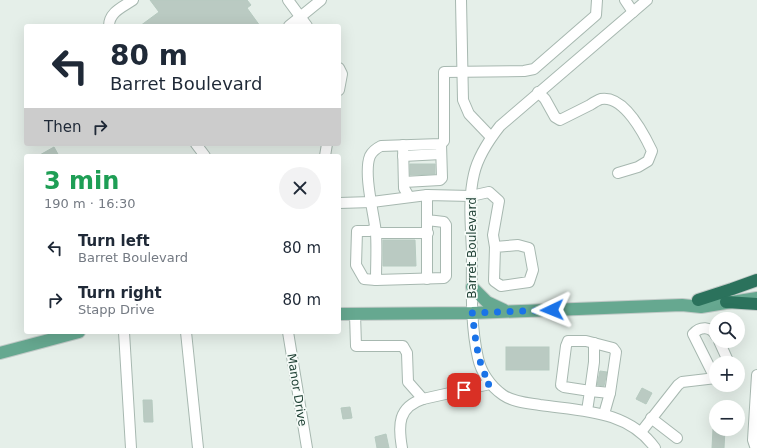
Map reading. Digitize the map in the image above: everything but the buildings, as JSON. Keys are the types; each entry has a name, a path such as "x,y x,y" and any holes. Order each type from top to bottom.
{"highway":[{"path":"698,300 732,290 757,280"},
{"path":"726,302 757,304"}],"main road":[{"path":"472,287 487,302 509,311"},
{"path":"682,305 698,300 757,292"},
{"path":"341,314 472,313 682,305 701,307 757,298"},
{"path":"0,353 71,334"}],"street":[{"path":"109,24 113,14 132,0"},
{"path":"288,0 306,24"},
{"path":"292,24 321,0"},
{"path":"461,0 463,100 469,114 491,137"},
{"path":"404,182 440,180 442,178 441,149 444,141 444,72 524,71 534,69 596,15 597,0"},
{"path":"625,0 633,12"},
{"name":"Barret Boulevard","path":"647,0 538,92 500,126 491,137 477,165 471,196 472,313 478,359 490,384 504,396 518,401 604,414 621,420 641,432 655,448"},
{"path":"538,92 545,99 555,117 560,120 601,99 613,100 623,107 635,121 652,151 648,161 638,167 618,173"},
{"path":"376,280 375,231 372,202 369,191 368,166 370,156 381,146 403,145 441,149"},
{"path":"403,145 404,188 409,197"},
{"path":"404,156 441,149"},
{"path":"341,203 372,202 428,195 471,196 489,192 499,201 493,235 495,247 494,281 501,286 529,282 533,270 529,248 518,245 495,247"},
{"path":"427,279 428,195"},
{"path":"427,220 444,222 446,225 446,276 444,278 364,279 356,265 357,231 428,233"},
{"path":"355,314 356,346 403,346 407,353 408,382 423,399"},
{"path":"709,328 704,328 693,334 709,365"},
{"path":"124,334 131,448"},
{"path":"186,334 198,448"},
{"name":"Manor Drive","path":"288,334 307,448"},
{"path":"604,414 610,393 616,352 614,348 586,341 568,341 566,346 561,386 590,392 610,393"},
{"path":"588,411 594,362 594,343"},
{"path":"757,375 753,440 754,446 757,448"},
{"path":"641,432 682,382 709,379"},
{"path":"402,448 399,430 403,414 409,406 423,399 490,384"},
{"path":"651,418 677,438"}],"route":[{"path":"464,390 490,384 478,359 472,313 552,310"}]}
